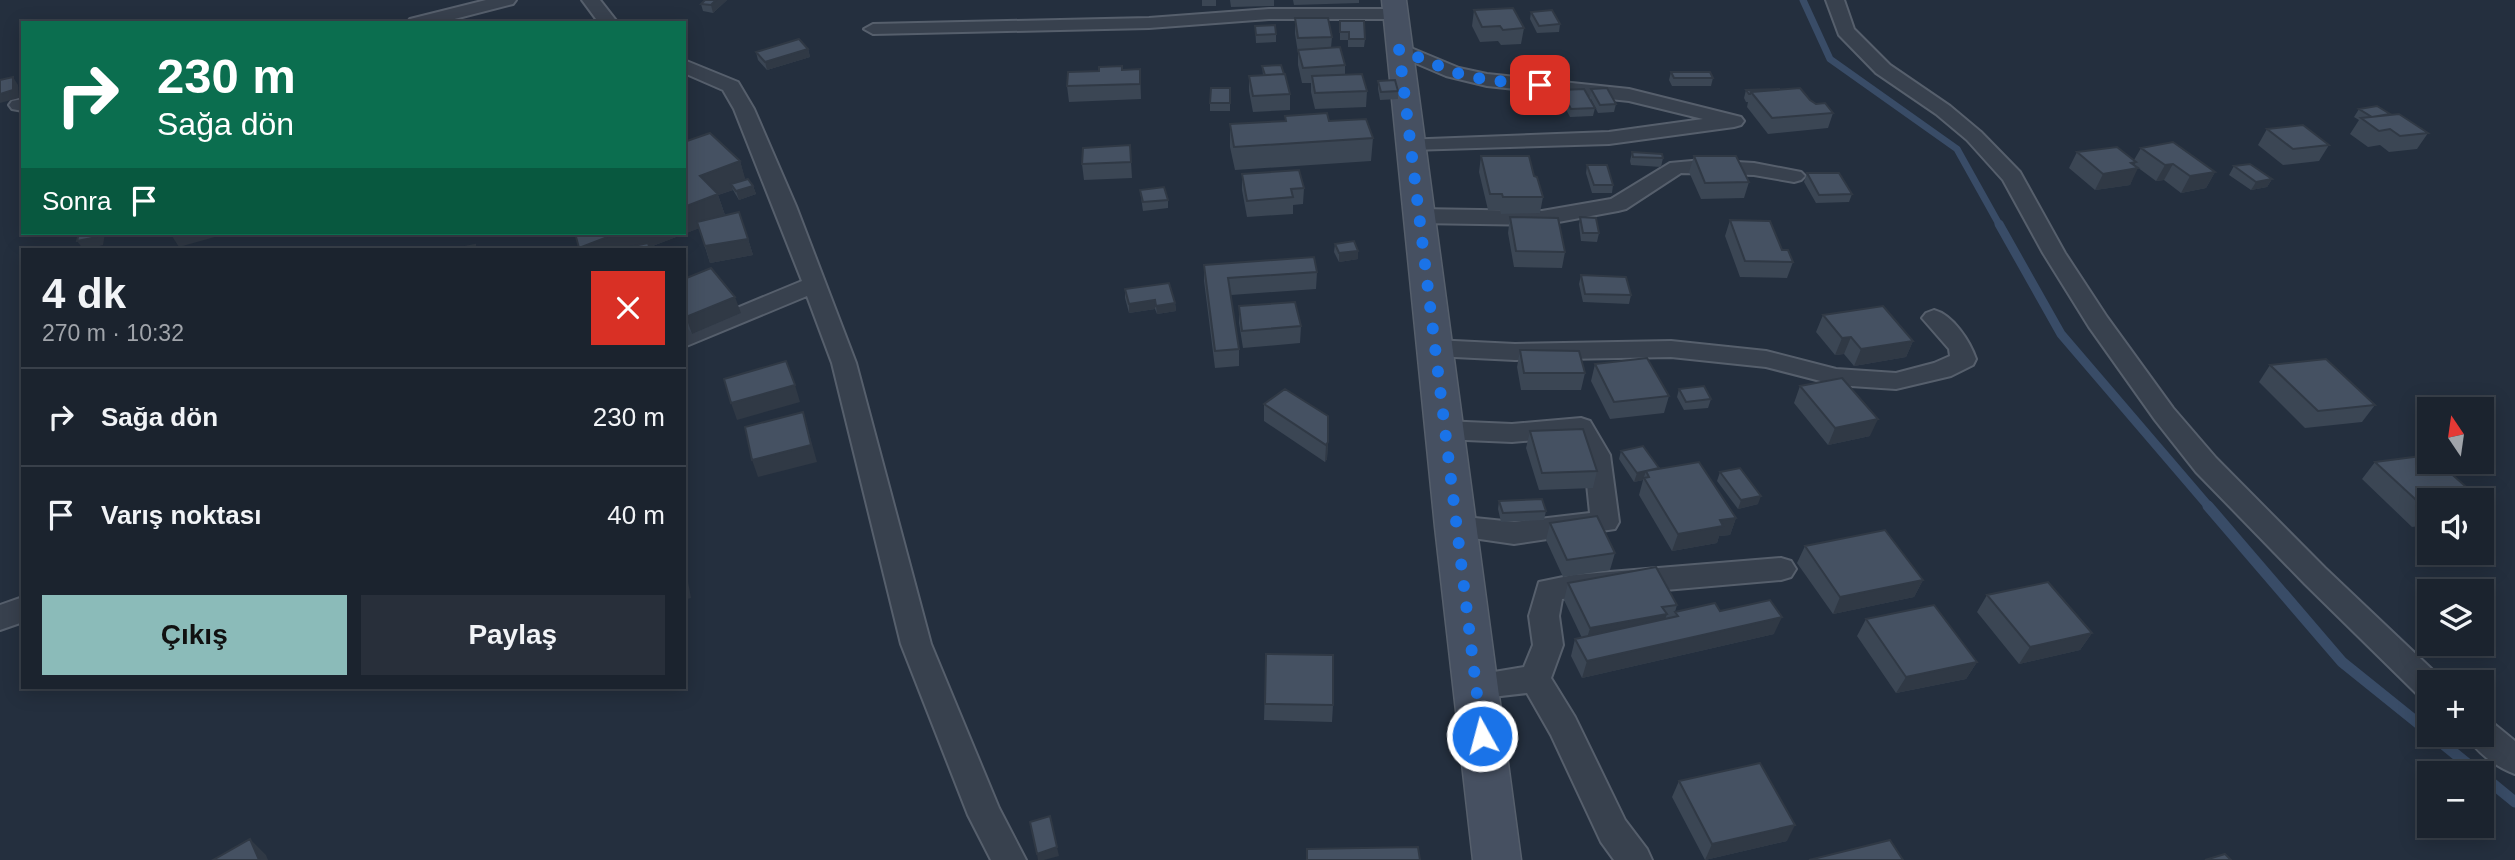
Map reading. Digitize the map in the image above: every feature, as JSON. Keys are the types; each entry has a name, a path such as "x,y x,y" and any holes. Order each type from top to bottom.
{"main road":[{"path":"1396,21 1443,430 1497,860"}],"street":[{"path":"424,21 507,0"},
{"path":"591,0 607,21"},
{"path":"1835,0 1845,31 1883,69 1944,110 1974,136 2012,177 2054,253 2098,323 2164,414 2206,465 2417,674"},
{"path":"873,29 1149,23 1269,14 1396,21 1453,72 1487,80 1629,95 1734,121 1609,138 1410,144"},
{"path":"686,67 731,86 744,109 844,363 916,644 985,815 1009,860"},
{"path":"1418,216 1542,218 1618,204 1676,167 1754,169 1794,176"},
{"path":"686,338 815,284"},
{"path":"1434,348 1515,352 1671,349 1766,359 1836,377 1896,381 1942,370 1964,359 1960,347 1934,318"},
{"path":"1443,430 1512,433 1581,428 1597,455 1605,522 1514,533 1455,527"},
{"path":"1535,679 1548,645 1544,616 1549,590 1780,569"},
{"path":"0,618 21,610"},
{"path":"1475,686 1535,679"},
{"path":"1535,679 1564,727 1614,831 1635,860"},
{"path":"2494,743 2515,760"}],"building":[{"path":"705,0 716,0 711,5 701,4"},
{"path":"1513,8 1524,28 1503,30 1500,26 1482,27 1474,10"},
{"path":"1552,10 1560,24 1539,26 1531,12"},
{"path":"1295,18 1328,18 1332,37 1298,38"},
{"path":"1340,21 1364,21 1365,39 1349,39 1349,32 1340,32"},
{"path":"1275,25 1276,34 1256,35 1255,26"},
{"path":"799,39 808,49 765,62 756,52"},
{"path":"1340,47 1345,65 1303,68 1298,50"},
{"path":"1281,65 1284,74 1265,75 1262,66"},
{"path":"1122,66 1122,70 1140,69 1140,84 1067,86 1068,72 1099,71 1099,67"},
{"path":"1671,72 1710,72 1713,78 1674,78"},
{"path":"1285,74 1290,94 1253,96 1249,76"},
{"path":"1362,74 1367,91 1315,93 1312,76"},
{"path":"13,77 13,90 0,94 0,80"},
{"path":"1395,80 1398,91 1381,92 1378,81"},
{"path":"1211,88 1230,88 1230,103 1210,103"},
{"path":"1607,88 1616,104 1600,105 1591,89"},
{"path":"1800,88 1810,100 1816,104 1825,103 1833,113 1772,118 1751,92"},
{"path":"1584,89 1595,108 1571,109 1561,90"},
{"path":"1780,89 1750,94 1746,90"},
{"path":"2377,106 2390,114 2372,117 2359,109"},
{"path":"1327,113 1329,121 1366,119 1373,138 1234,147 1230,124 1286,121 1285,116"},
{"path":"2399,114 2428,133 2400,136 2390,129 2379,131 2361,118"},
{"path":"2303,125 2329,145 2293,149 2267,129"},
{"path":"710,133 740,161 700,176 718,194 686,206 686,141"},
{"path":"2173,142 2215,172 2190,176 2173,164 2165,165 2141,148"},
{"path":"1130,145 1131,162 1082,164 1083,148"},
{"path":"2117,147 2136,162 2131,163 2138,168 2103,174 2077,152"},
{"path":"1632,152 1662,154 1663,158 1633,157"},
{"path":"1481,156 1529,156 1543,197 1503,197 1502,194 1490,194"},
{"path":"1694,156 1736,156 1749,182 1705,183"},
{"path":"2250,164 2272,179 2256,182 2234,166"},
{"path":"1587,165 1607,165 1613,185 1594,185"},
{"path":"1299,170 1304,188 1291,189 1293,197 1247,201 1242,174"},
{"path":"1807,173 1839,173 1852,194 1819,195"},
{"path":"748,179 753,186 736,191 731,184"},
{"path":"1164,187 1168,200 1143,202 1140,190"},
{"path":"739,212 748,239 705,246 697,222"},
{"path":"1510,217 1558,218 1565,252 1516,251"},
{"path":"1580,217 1596,218 1599,233 1583,233"},
{"path":"1730,220 1770,221 1782,250 1788,250 1793,262 1745,261"},
{"path":"78,235 98,235 97,237 77,241"},
{"path":"576,235 613,235 579,248"},
{"path":"1354,241 1358,251 1339,253 1335,244"},
{"path":"648,243 649,248 624,248"},
{"path":"1314,257 1317,272 1228,278 1239,349 1215,351 1204,265"},
{"path":"711,268 735,297 686,317 686,278"},
{"path":"1581,275 1626,277 1631,295 1585,294"},
{"path":"1169,283 1175,303 1156,306 1155,300 1129,304 1125,289"},
{"path":"1295,302 1301,326 1242,331 1239,306"},
{"path":"1883,306 1913,341 1861,349 1851,337 1842,338 1823,315"},
{"path":"1520,350 1579,351 1585,373 1524,373"},
{"path":"1647,358 1669,396 1614,402 1595,364"},
{"path":"2326,359 2375,405 2318,411 2270,365"},
{"path":"786,361 795,385 731,403 724,379"},
{"path":"1842,378 1878,419 1835,428 1800,386"},
{"path":"1704,386 1711,399 1686,402 1679,389"},
{"path":"1285,389 1328,416 1326,445 1264,404"},
{"path":"803,412 811,445 752,460 745,427"},
{"path":"1583,429 1597,471 1542,473 1530,431"},
{"path":"1643,446 1659,468 1637,473 1621,451"},
{"path":"2417,457 2417,474 2452,474 2467,488 2417,488 2417,501 2375,462"},
{"path":"1699,462 1736,518 1720,520 1723,526 1678,534 1644,478 1649,477 1646,471"},
{"path":"1740,468 1761,496 1741,500 1720,472"},
{"path":"1542,499 1546,511 1503,513 1499,501"},
{"path":"1597,516 1615,553 1567,560 1550,523"},
{"path":"1885,530 1923,580 1840,597 1805,546"},
{"path":"1656,567 1677,605 1662,607 1667,614 1590,628 1568,583"},
{"path":"2048,582 2092,633 2030,647 1987,595"},
{"path":"1770,600 1782,617 1587,661 1575,639 1678,616 1675,612 1715,603 1720,611"},
{"path":"1934,605 1977,662 1906,677 1866,619"},
{"path":"1266,654 1333,655 1333,705 1265,704"},
{"path":"1760,763 1795,825 1712,844 1679,781"},
{"path":"1050,816 1057,847 1037,854 1030,822"},
{"path":"250,839 259,860 213,860"},
{"path":"1890,840 1903,860 1809,860"},
{"path":"1418,847 1420,860 1307,860 1307,849"},
{"path":"2225,854 2231,860 2205,860"}],"waterway":[{"path":"1803,0 1830,59 1957,149 2000,226"},
{"path":"1999,224 2061,334 2210,508"},
{"path":"2208,506 2342,662 2417,722"},
{"path":"2447,747 2464,761"},
{"path":"2494,785 2515,802"}],"route":[{"path":"1482,736 1451,500 1399,49 1453,72 1487,80 1540,85"}]}
